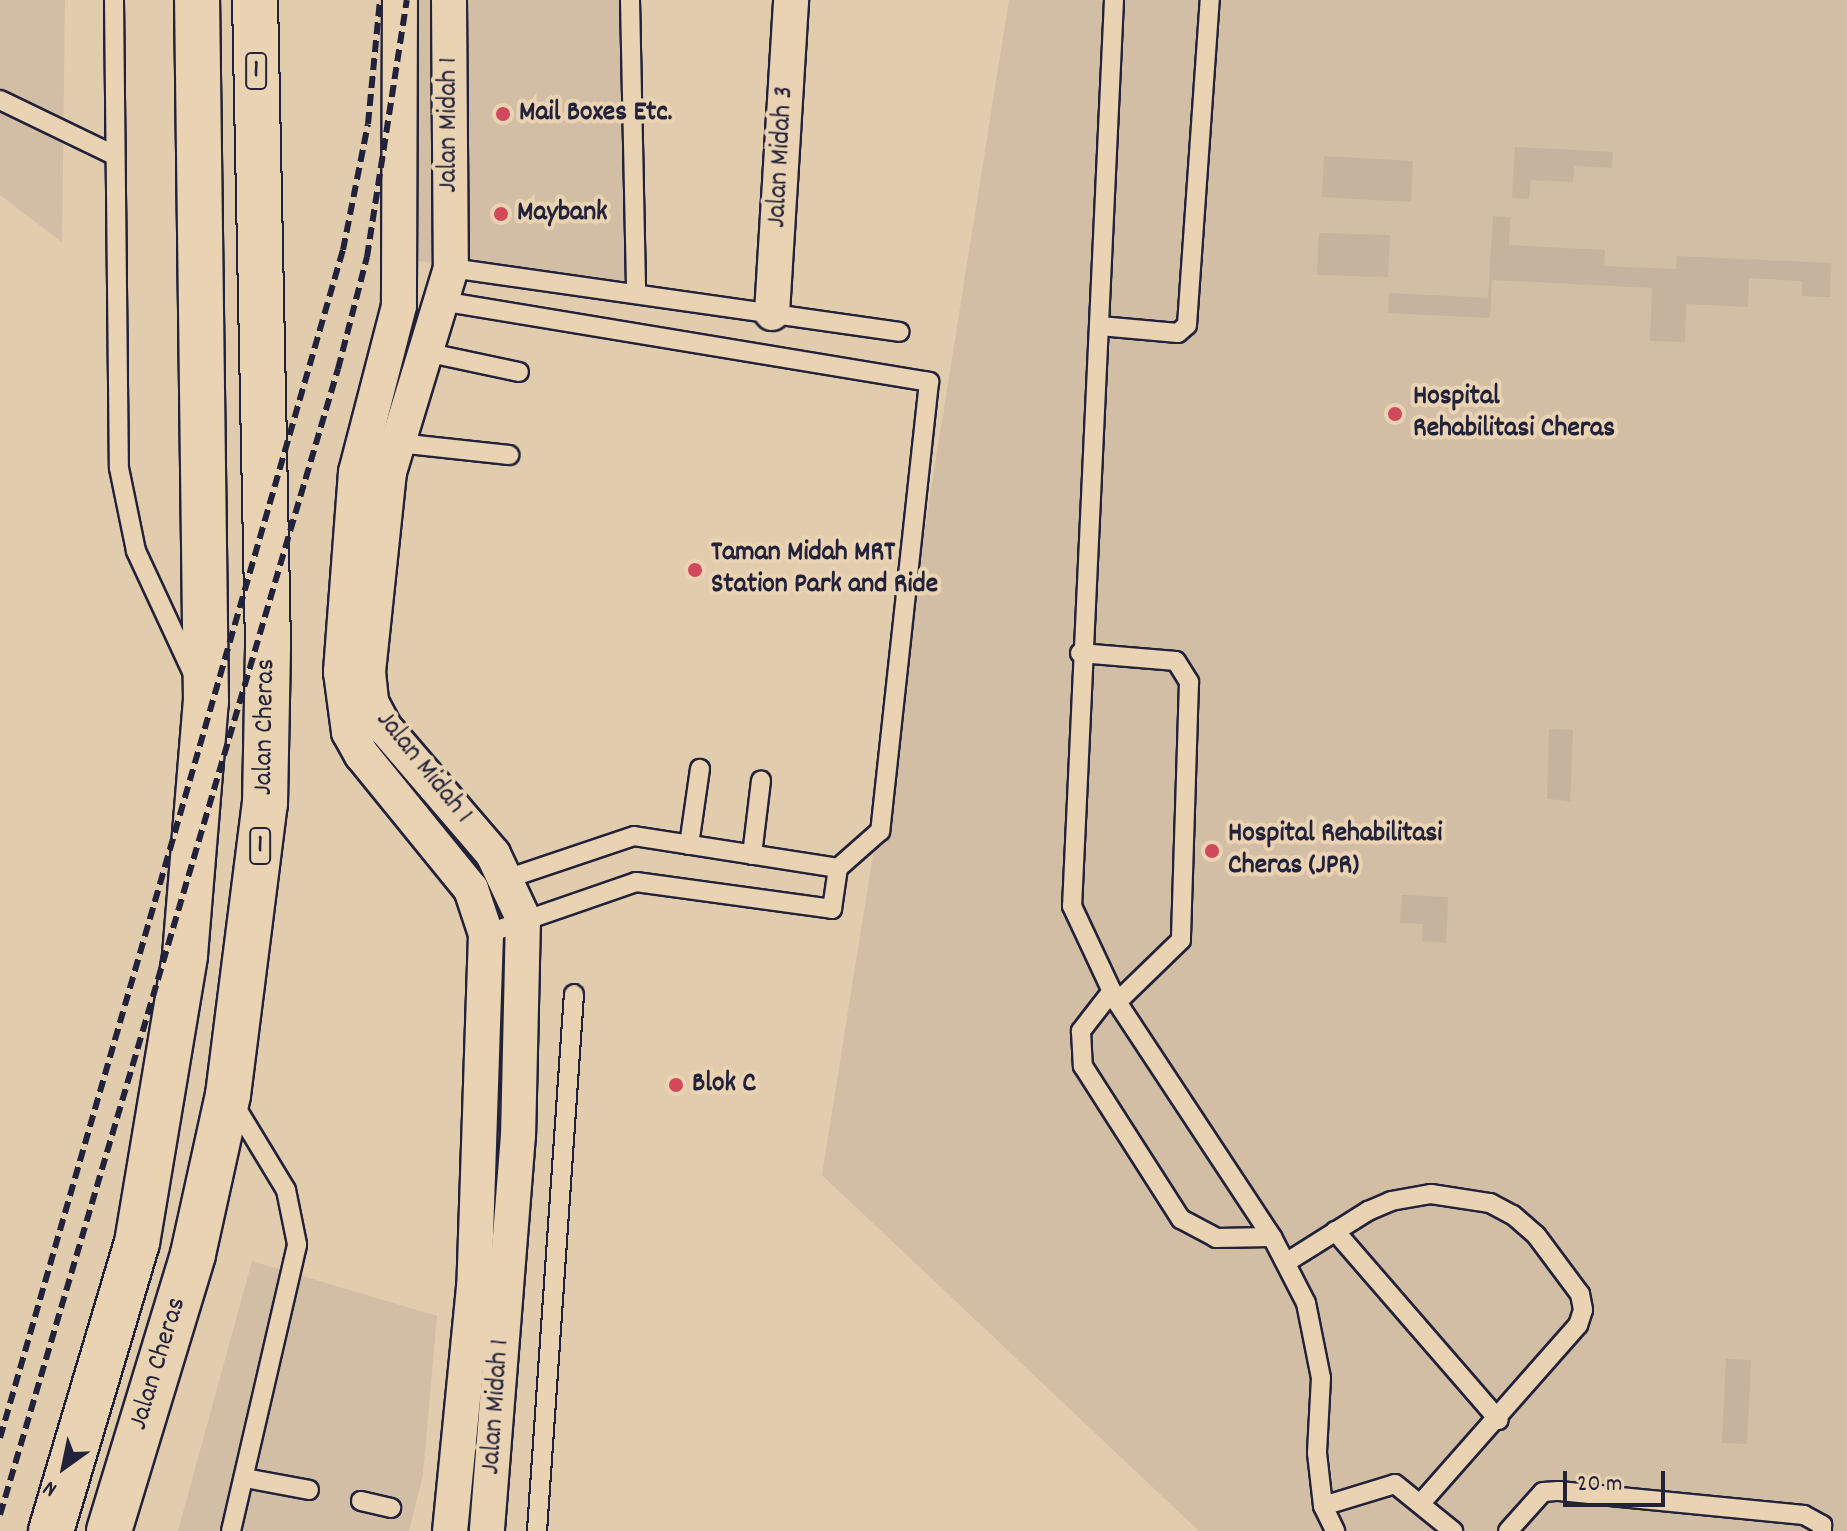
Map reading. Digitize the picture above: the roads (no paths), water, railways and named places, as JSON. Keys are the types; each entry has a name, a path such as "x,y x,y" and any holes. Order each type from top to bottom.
{"highway":[{"name":"Jalan Cheras","path":"51,1531 140,1228 185,955 206,702 197,0"},
{"name":"Jalan Cheras","path":"109,1531 193,1254 228,1095 250,946 265,772 268,646 255,0"}],"street":[{"name":"Jalan Midah 1","path":"400,0 399,306 356,472 342,704 362,755 471,889 486,934 474,1287 450,1531"},
{"name":"Jalan Midah 1","path":"449,0 451,268 389,472 374,610 371,702 385,728 493,854 523,918 518,1135 487,1531"},
{"name":"Jalan Midah 3","path":"772,313 791,0"}],"lane":[{"path":"114,0 119,468 136,551 206,702"},
{"path":"630,0 636,292"},
{"path":"1114,0 1100,326 1080,653 1072,906 1114,997 1272,1237 1306,1303 1321,1378 1317,1453 1323,1506 1335,1531"},
{"path":"1100,326 1178,333 1187,325 1210,0"},
{"path":"0,100 114,155"},
{"path":"451,268 636,292 899,332"},
{"path":"441,301 929,382 880,831 838,868 832,909 636,882 523,918 486,934"},
{"path":"425,352 519,372"},
{"path":"398,443 509,455"},
{"path":"1080,653 1176,661 1189,682 1181,940 1114,997 1081,1031 1083,1066 1181,1219 1216,1238 1272,1237"},
{"path":"689,845 700,769"},
{"path":"752,855 761,781"},
{"path":"471,889 634,836 838,868"},
{"path":"537,1531 574,994"},
{"path":"228,1095 286,1190 297,1244 231,1531"},
{"path":"1287,1262 1335,1231 1391,1201 1431,1194 1490,1203 1536,1235 1580,1294 1583,1310 1578,1325 1499,1420 1421,1503"},
{"path":"1335,1231 1499,1420"},
{"path":"245,1478 309,1490"},
{"path":"1323,1506 1395,1484 1453,1531"},
{"path":"1508,1531 1543,1492 1559,1491 1804,1515 1822,1525 1822,1531"},
{"path":"361,1501 391,1508"}],"railway":[{"path":"0,1438 343,250 368,124 380,0"},
{"path":"0,1515 338,369 367,257 407,0"}],"place":[{"name":"Mail Boxes Etc.","path":"503,114"},
{"name":"Maybank","path":"501,214"},
{"name":"Hospital Rehabilitasi Cheras","path":"1395,414"},
{"name":"Taman Midah MRT Station Park and Ride","path":"695,570"},
{"name":"Hospital Rehabilitasi Cheras (JPR)","path":"1212,851"},
{"name":"Blok C","path":"676,1085"}]}
